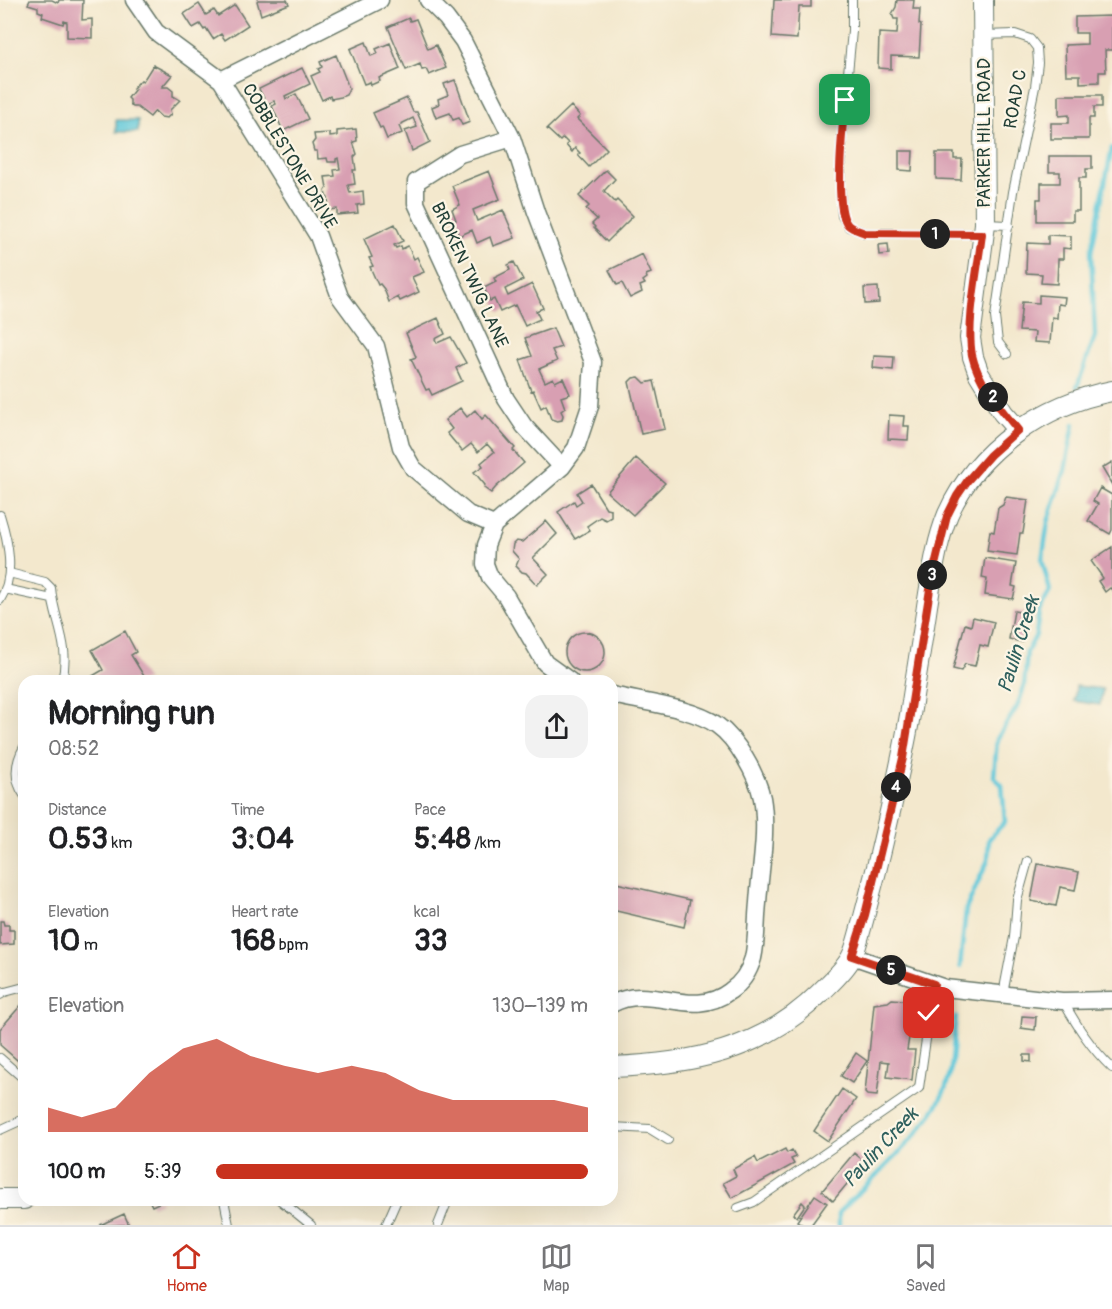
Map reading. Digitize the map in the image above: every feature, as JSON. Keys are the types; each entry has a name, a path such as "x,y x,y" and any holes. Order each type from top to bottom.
{"street":[{"name":"COBBLESTONE DRIVE","path":"134,0 156,32 221,80 318,236 340,297 376,346 402,447 413,468 468,514 494,525"},
{"path":"221,80 380,0"},
{"path":"428,0 463,40 512,138 536,212 593,362 590,406 576,448 562,467 494,525 486,545 485,564 490,577 506,596 545,663 562,675"},
{"name":"PARKER HILL ROAD","path":"983,0 983,229 970,338 979,374 1018,430"},
{"name":"BROKEN TWIG LANE","path":"512,138 460,154 416,182 416,203 506,399 524,426 562,467"},
{"path":"618,1067 682,1062 746,1044 803,1010 841,971 852,956 865,915 903,758 932,577 947,516 968,480 990,455 1018,430 1045,414 1112,391"},
{"path":"618,696 694,714 717,725 735,743 752,770 762,797 764,820 753,958 744,979 722,997 702,1003 686,1004 632,996 618,1002"},
{"path":"852,956 945,988 1062,1001 1112,1000"},
{"path":"0,1199 18,1199"}],"lane":[{"path":"852,0 852,31 841,147 842,216 849,227 865,233 983,229 1009,225"},
{"name":"ROAD C","path":"984,35 1023,36 1030,39 1037,48 1035,87 1013,192 1009,225"},
{"name":"PARKER HILL ROAD","path":"1007,354 998,342 995,317 1009,225"},
{"path":"0,515 6,536 9,573 0,600"},
{"path":"9,573 45,582 51,588 64,645 63,675"},
{"path":"5,589 52,599"},
{"path":"18,761 16,775 18,784"},
{"path":"1003,994 1014,937 1017,900 1028,861"},
{"path":"738,1208 754,1202 920,1088 934,984"},
{"path":"0,995 18,989"},
{"path":"1062,1001 1095,1053 1112,1068"},
{"path":"0,1058 18,1074"},
{"path":"0,1130 18,1122"},
{"path":"618,1127 650,1130 668,1140"},
{"path":"225,1206 229,1225"},
{"path":"287,1206 311,1225"},
{"path":"386,1225 394,1206"},
{"path":"438,1225 446,1206"}],"water":[{"path":"116,120 138,120 138,132 116,132"},
{"path":"1076,686 1103,689 1100,705 1074,701"}],"building":[{"path":"30,0 52,0 58,3 59,0 83,0 82,20 92,19 92,38 67,37 67,22 64,21 63,24 42,17 43,13 38,11 38,7 28,4"},
{"path":"258,0 287,0 289,4 261,15"},
{"path":"774,0 811,0 811,7 799,7 797,39 772,37"},
{"path":"897,0 914,0 913,9 920,9 919,57 891,56 891,69 878,68 879,33 897,34 898,19 894,19 892,14"},
{"path":"199,4 206,15 214,10 218,16 235,5 248,25 225,40 221,34 213,39 206,28 204,30 200,24 193,28 184,14"},
{"path":"1112,16 1112,50 1105,50 1106,72 1099,72 1099,82 1080,83 1080,75 1066,75 1065,45 1087,44 1087,33 1075,33 1075,17"},
{"path":"409,18 410,21 416,19 428,49 436,45 446,68 429,75 426,69 422,70 420,64 406,70 388,27"},
{"path":"366,42 371,56 378,53 376,49 390,43 400,69 379,78 380,81 371,85 370,82 364,84 350,49"},
{"path":"336,55 349,88 346,95 331,99 330,96 322,100 311,76 320,72 318,69 322,67 320,62"},
{"path":"153,65 172,75 162,87 168,87 173,91 173,96 180,100 170,110 171,114 167,118 161,117 155,111 150,117 137,107 133,107 128,98 135,89 133,88 141,80 143,81"},
{"path":"302,68 310,84 285,96 286,99 296,94 308,119 283,131 272,106 276,104 274,101 267,104 259,89"},
{"path":"455,80 470,122 462,125 459,118 453,120 450,113 436,118 432,107 439,104 438,99 448,95 444,84"},
{"path":"1059,95 1102,95 1102,107 1094,107 1094,118 1089,118 1089,139 1051,139 1051,123 1069,123 1069,115 1059,116"},
{"path":"407,98 413,112 417,112 430,142 412,151 405,131 417,127 413,118 399,126 402,133 387,139 373,113"},
{"path":"571,106 580,116 577,119 607,149 589,167 575,148 572,152 563,138 560,141 547,129"},
{"path":"356,129 357,141 353,142 357,154 354,157 356,170 353,170 355,184 348,185 350,193 363,191 364,204 357,205 358,213 337,215 337,209 329,210 325,177 335,176 334,170 340,169 338,158 336,162 328,162 327,158 318,159 317,151 314,151 312,144 315,140 314,134 330,133 330,137 337,136 337,131"},
{"path":"899,151 913,151 912,171 899,170"},
{"path":"936,153 954,153 954,159 962,159 961,180 936,179"},
{"path":"1049,156 1092,156 1092,169 1086,169 1086,178 1079,178 1079,211 1073,211 1073,221 1037,221 1037,199 1041,199 1041,183 1060,183 1060,172 1049,172"},
{"path":"606,170 615,179 604,191 633,216 607,242 594,228 592,224 597,219 586,209 589,206 579,196"},
{"path":"489,171 500,199 473,210 477,221 503,210 515,238 493,246 490,237 477,243 472,230 459,236 453,221 456,220 452,209 460,205 452,186"},
{"path":"395,224 403,241 394,245 396,248 401,246 402,249 408,246 414,259 417,257 424,272 412,277 419,292 400,301 398,297 389,302 384,289 380,284 378,285 370,267 373,266 369,258 372,257 364,239"},
{"path":"1048,235 1071,236 1071,249 1063,248 1063,259 1058,259 1057,284 1041,283 1042,274 1026,273 1027,243 1048,244"},
{"path":"888,244 889,254 879,255 878,245"},
{"path":"642,254 651,273 646,275 647,278 643,281 645,284 640,286 642,292 630,298 622,283 617,285 609,270"},
{"path":"514,262 523,280 505,289 508,296 532,284 543,308 536,311 540,319 525,326 515,305 500,312 494,299 490,301 484,288 496,282 494,278 510,270 508,265"},
{"path":"878,287 879,303 865,304 864,288"},
{"path":"1039,295 1065,297 1064,305 1058,304 1057,318 1052,317 1050,343 1034,342 1035,332 1019,331 1022,302 1039,303"},
{"path":"438,318 445,334 435,339 437,343 451,337 466,363 456,368 462,381 432,395 429,389 426,390 411,359 416,357 406,333"},
{"path":"553,328 561,347 552,350 557,361 539,369 545,382 553,378 555,382 563,378 570,394 561,397 565,408 561,411 562,420 557,421 551,419 546,405 541,408 533,390 531,391 520,360 532,356 525,338"},
{"path":"874,356 894,357 893,370 873,368"},
{"path":"639,377 645,383 654,381 665,429 641,434 629,382"},
{"path":"460,408 467,417 475,410 482,419 486,415 515,448 513,450 524,463 491,493 484,488 485,485 474,472 483,466 481,463 494,452 487,444 478,452 471,444 462,451 447,433 452,429 445,420"},
{"path":"889,415 904,416 903,426 909,426 908,440 888,439"},
{"path":"636,458 665,483 633,515 607,492"},
{"path":"1112,462 1112,485 1102,468"},
{"path":"591,484 606,508 611,509 611,517 606,520 600,517 587,526 590,530 575,539 558,512 574,501 576,505 582,501 577,493"},
{"path":"1100,488 1112,495 1110,534 1088,521 1098,504 1093,501"},
{"path":"1006,497 1028,500 1017,555 987,551 990,531 994,532 998,508 1003,505"},
{"path":"546,521 557,534 533,558 548,574 537,585 516,566 519,559 512,551 516,541 522,542"},
{"path":"1112,547 1112,590 1110,588 1105,592 1098,581 1103,578 1091,561"},
{"path":"985,558 1016,563 1012,586 1016,587 1013,599 985,595 987,579 982,578"},
{"path":"1014,611 1026,613 1022,642 1009,639"},
{"path":"973,617 994,622 988,647 980,645 975,666 965,664 961,671 953,669 965,624 971,626"},
{"path":"125,631 136,652 131,655 143,675 94,675 103,670 92,650"},
{"path":"585,632 593,633 599,638 604,644 604,660 599,666 593,671 585,672 577,671 571,666 566,660 565,652 566,644 571,638 577,633"},
{"path":"1038,864 1079,872 1075,890 1060,887 1056,906 1031,901"},
{"path":"618,883 690,900 684,927 618,911"},
{"path":"0,921 3,921 4,925 9,925 9,930 14,930 14,944 0,945"},
{"path":"892,999 915,1001 907,1050 915,1050 912,1080 887,1077 889,1062 881,1061 877,1096 867,1095 865,1093 874,1004 888,1002"},
{"path":"18,1009 18,1061 0,1045 0,1029"},
{"path":"1022,1016 1036,1017 1035,1030 1021,1028"},
{"path":"856,1053 867,1061 852,1083 841,1076"},
{"path":"1024,1055 1031,1055 1031,1062 1024,1061"},
{"path":"842,1089 856,1099 828,1141 814,1131"},
{"path":"785,1149 787,1153 792,1150 796,1157 791,1159 794,1164 732,1198 723,1183 736,1176 733,1169 755,1157 758,1163"},
{"path":"854,1153 865,1162 833,1201 822,1191"},
{"path":"815,1195 827,1203 811,1225 803,1225 797,1221"},
{"path":"802,1202 805,1205 797,1217 793,1214"},
{"path":"124,1214 129,1225 100,1225"}],"waterway":[{"name":"Paulin Creek","path":"1077,387 1095,336 1091,252 1112,148"},
{"name":"Paulin Creek","path":"960,966 966,909 988,860 989,839 1005,822 1002,785 994,777 997,739 1017,707 1024,687 1027,652 1036,635 1039,611 1050,591 1042,560 1048,522 1065,470 1074,424"},
{"name":"Paulin Creek","path":"839,1225 839,1212 901,1151 930,1116 941,1098 950,1074 956,1017"}],"route":[{"path":"845,100 840,185 842,216 849,227 865,233 982,234 970,338 973,357 979,374 1018,430 990,455 968,480 947,516 938,545 932,577 903,758 865,915 852,956 934,984 929,1013"}]}
